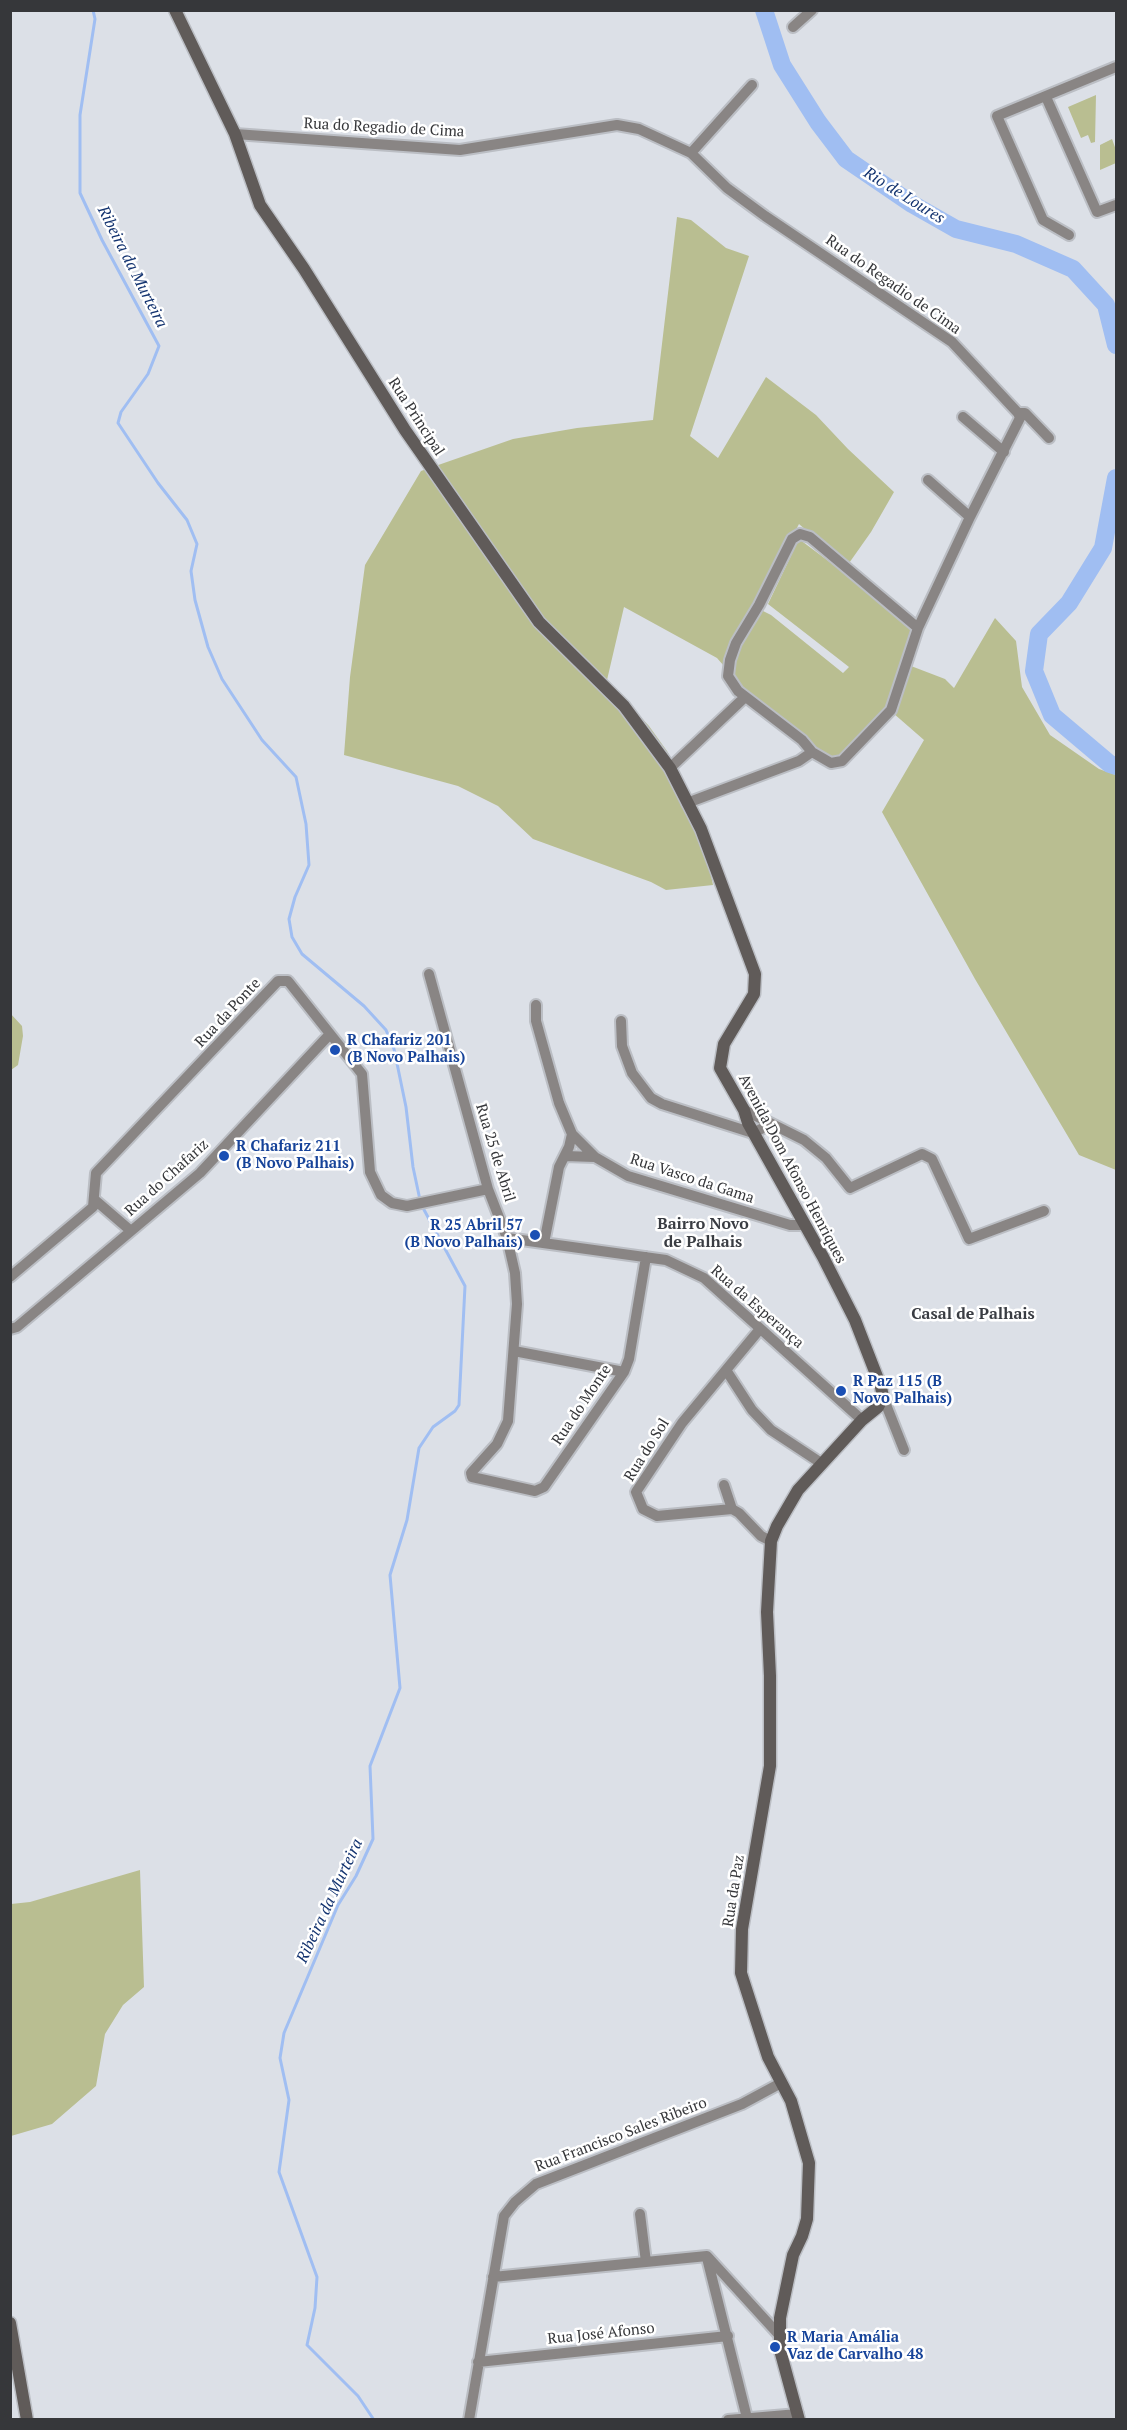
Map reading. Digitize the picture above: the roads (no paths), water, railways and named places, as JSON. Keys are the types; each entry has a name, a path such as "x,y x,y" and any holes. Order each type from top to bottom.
{"street":[{"name":"Rua Principal","path":"175,10 235,134 260,205 304,269 405,430 538,622 624,706 670,768 687,802"},
{"path":"793,27 812,10"},
{"path":"1069,235 1043,220 997,117 1116,67"},
{"path":"691,153 752,85"},
{"path":"1046,97 1097,212 1116,205"},
{"name":"Rua do Regadio de Cima","path":"235,134 460,150 617,125 639,129 691,153 727,188 765,216 952,342 1018,413 1025,412 1049,438"},
{"path":"918,628 810,537 800,534 792,539 759,605 736,643 730,660 728,676 738,691 802,740 812,752 831,763 842,761 891,710 918,628 1020,418 1018,413"},
{"path":"963,417 1004,452"},
{"path":"928,480 970,517"},
{"path":"670,768 745,697"},
{"path":"687,802 799,761 812,752"},
{"name":"Avenida Dom Afonso Henriques","path":"687,802 755,974 754,994 724,1044 720,1068 855,1320 904,1450"},
{"name":"Rua 25 de Abril","path":"429,974 488,1189 507,1238 515,1273 517,1304 508,1421 497,1444 471,1473"},
{"name":"Rua da Ponte","path":"95,1200 96,1173 278,981 288,981 362,1074 370,1172 381,1195 392,1203 415,1205 488,1189"},
{"name":"Rua Vasco da Gama","path":"536,1005 536,1021 559,1103 572,1134 595,1157 628,1176 790,1225 805,1225"},
{"path":"621,1021 622,1046 632,1073 651,1098 662,1104 753,1133 771,1124"},
{"name":"Rua do Chafariz","path":"10,1329 17,1327 200,1173 330,1034"},
{"path":"744,1110 804,1140 826,1158 850,1188 922,1154 932,1159 969,1239 1044,1211"},
{"path":"544,1243 559,1167 572,1134"},
{"path":"565,1156 595,1157"},
{"path":"10,1277 87,1213 93,1207 95,1200 131,1231"},
{"name":"Rua da Esperança","path":"507,1238 666,1260 704,1278 862,1420"},
{"name":"Rua do Monte","path":"471,1473 472,1477 480,1480 540,1490 624,1372 629,1359 646,1257"},
{"name":"Rua do Sol","path":"732,1509 657,1516 643,1509 636,1492 682,1423 760,1329"},
{"path":"514,1351 624,1372"},
{"path":"726,1370 752,1410 771,1430 821,1463"},
{"name":"Rua da Paz","path":"798,2417 780,2350 780,2318 789,2271 793,2255 802,2236 809,2200 809,2163 790,2100 768,2056 741,1973 742,1929 770,1766 767,1612 771,1541 798,1490 862,1420 878,1407 883,1397"},
{"path":"724,1485 732,1509 739,1512 761,1536 771,1541"},
{"name":"Rua Francisco Sales Ribeiro","path":"469,2420 504,2216 525,2192 536,2184 742,2104 781,2083"},
{"path":"640,2214 646,2262"},
{"path":"493,2277 707,2256"},
{"path":"707,2256 780,2336"},
{"path":"707,2256 747,2418"},
{"path":"10,2323 27,2420"},
{"name":"Rua José Afonso","path":"478,2362 728,2336"},
{"path":"728,2420 798,2417"}],"waterway":[{"name":"Ribeira da Murteira","path":"93,10 95,19 80,115 80,193 102,240 159,346 148,374 121,412 118,423 158,483 187,520 197,544 191,571 195,600 208,647 222,679 262,740 296,777 306,824 309,865 295,897 289,919 292,937 302,954 364,1006 386,1030 394,1049 406,1107 413,1167 420,1200"},
{"name":"Rio de Loures","path":"764,10 782,65 818,122 846,159 912,204 956,229 1016,244 1073,269 1106,305 1116,345"},
{"name":"Rio de Loures","path":"1116,478 1103,548 1069,603 1039,634 1034,671 1052,715 1110,764 1116,766"},
{"name":"Ribeira da Murteira","path":"374,2420 358,2396 307,2345 315,2308 317,2277 279,2172 289,2100 280,2058 284,2033 338,1905 356,1876 373,1839 370,1766 400,1688 390,1575 407,1520 419,1448 433,1427 455,1411 459,1405 465,1286 422,1206"}],"place":[{"name":"R Chafariz 201 (B Novo Palhais)","path":"335,1050"},
{"name":"R Chafariz 211 (B Novo Palhais)","path":"224,1156"},
{"name":"R 25 Abril 57 (B Novo Palhais)","path":"535,1235"},
{"name":"R Paz 115 (B Novo Palhais)","path":"841,1391"},
{"name":"R Maria Amália Vaz de Carvalho 48","path":"775,2347"}],"district":[{"name":"Bairro Novo de Palhais","path":"703,1233"},
{"name":"Casal de Palhais","path":"973,1314"}]}
